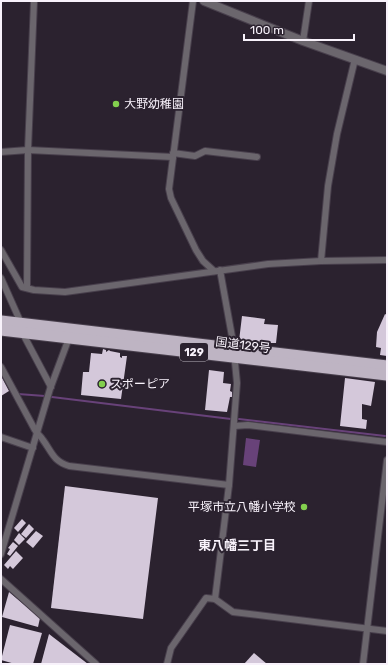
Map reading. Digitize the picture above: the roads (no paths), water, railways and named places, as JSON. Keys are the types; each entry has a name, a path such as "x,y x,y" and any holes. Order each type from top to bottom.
{"highway":[{"name":"国道129号","path":"1,321 69,338 387,366"},
{"name":"国道129号","path":"1,330 22,327 234,353 387,376"}],"street":[{"path":"27,288 28,150 34,1"},
{"path":"193,1 169,188 171,198 196,250 203,261 217,271 234,353 237,383 234,426 229,485 215,599"},
{"path":"204,1 303,41 387,71"},
{"path":"303,41 309,1"},
{"path":"321,261 328,186 355,59"},
{"path":"1,152 28,150 195,156 205,151 256,157"},
{"path":"1,250 22,287 34,290 65,292 268,264 321,261 387,260"},
{"path":"1,278 22,327 51,386"},
{"path":"1,554 3,541 51,386 69,338"},
{"path":"1,367 37,434 42,438 54,458 61,464 229,485"},
{"path":"234,426 248,426 387,442"},
{"path":"1,437 33,448"},
{"path":"363,664 384,504 387,460"},
{"path":"1,579 96,664"},
{"path":"167,664 172,648 206,598 215,599 233,612 387,631"}],"waterway":[{"path":"18,394 45,396"},
{"path":"52,397 231,419"},
{"path":"239,419 385,436"}],"place":[{"name":"大野幼稚園","path":"116,104"},
{"name":"スポーピア","path":"102,384"},
{"name":"平塚市立八幡小学校","path":"304,507"}],"district":[{"name":"東八幡三丁目","path":"237,545"}]}
